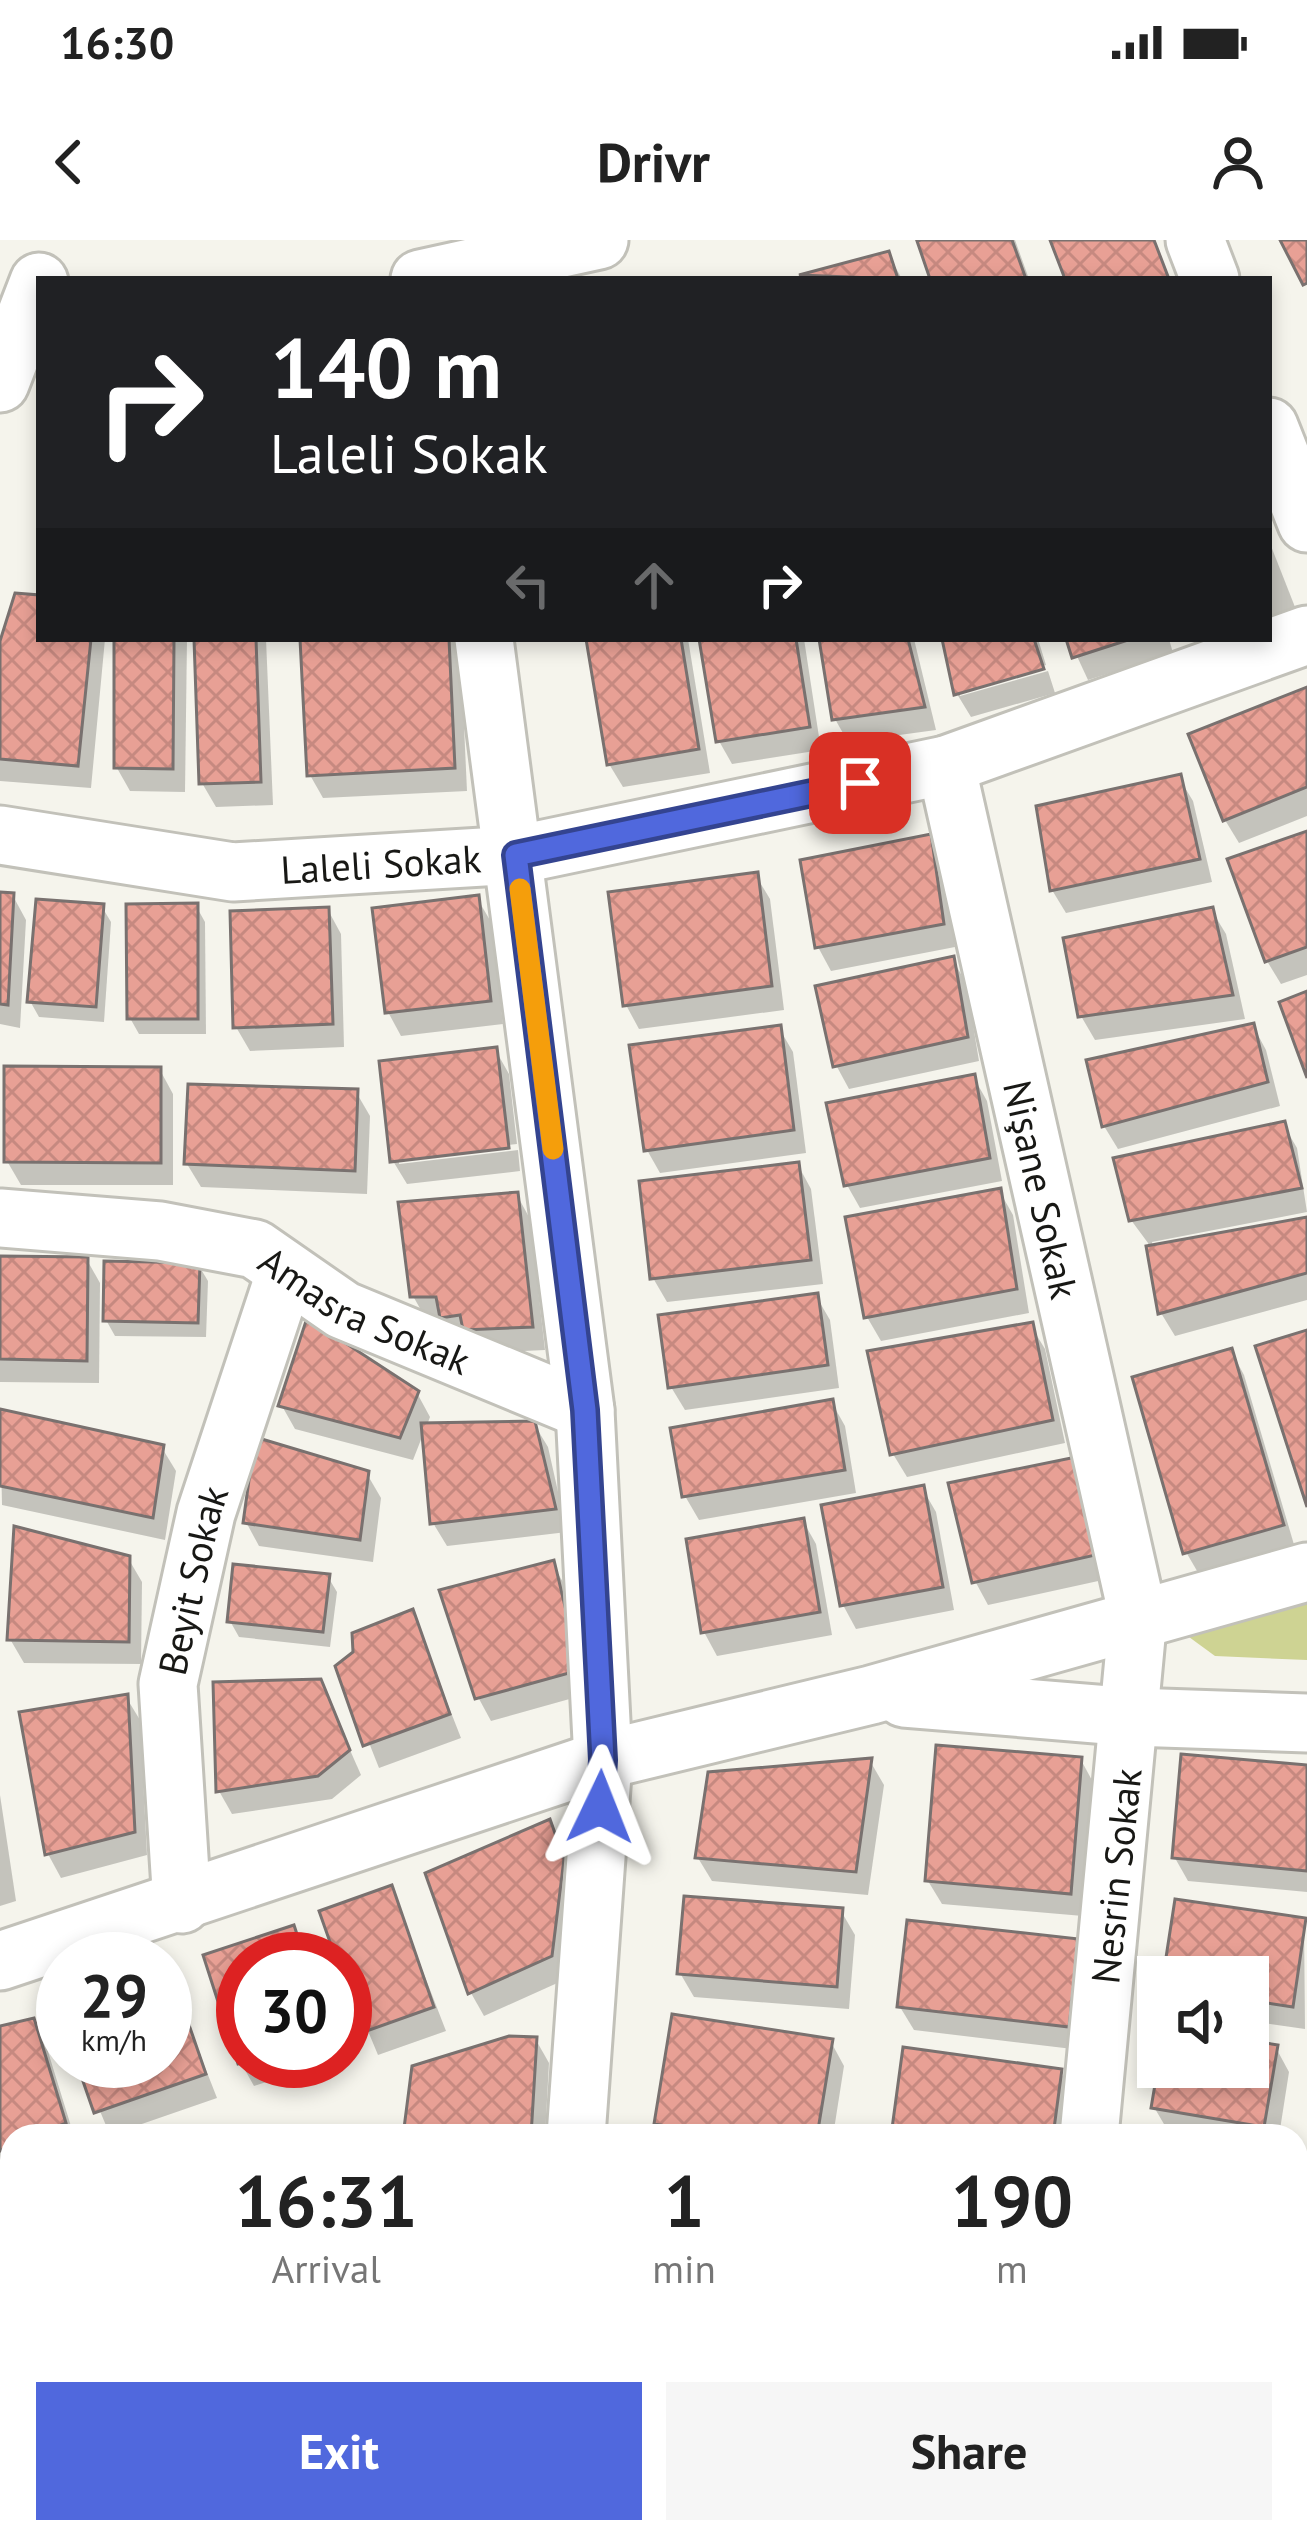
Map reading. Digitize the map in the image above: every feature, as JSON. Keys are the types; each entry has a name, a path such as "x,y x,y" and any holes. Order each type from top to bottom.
{"street":[{"path":"38,276 61,240"},
{"path":"1195,240 1209,276"},
{"path":"442,276 577,242"},
{"path":"0,382 30,288"},
{"path":"1272,436 1307,523"},
{"name":"Laleli Sokak","path":"0,835 232,872 516,855 946,765 1307,634"},
{"path":"484,642 516,855 585,1410 603,1760 577,2124"},
{"name":"Nişane Sokak","path":"946,765 1138,1616"},
{"name":"Amasra Sokak","path":"0,1217 160,1231 255,1249 344,1310 585,1410"},
{"name":"Beyit Sokak","path":"182,1904 168,1684 206,1513 286,1271"},
{"path":"0,1961 603,1760 871,1695 1307,1572"},
{"name":"Nesrin Sokak","path":"1090,2124 1138,1616"},
{"path":"871,1695 1132,1717 1307,1723"}],"green space":[{"path":"1307,1596 1307,1660 1215,1656 1189,1637 1195,1621"}],"building":[{"path":"1012,240 1025,276 929,276 917,241"},
{"path":"1050,240 1154,240 1168,276 1064,276"},
{"path":"1280,240 1307,240 1307,283 1303,285"},
{"path":"889,251 897,276 824,276 799,275"},
{"path":"15,593 36,595 36,642 91,642 78,766 0,759 0,641"},
{"path":"114,642 174,642 173,769 114,768"},
{"path":"194,642 256,642 261,782 199,784"},
{"path":"300,642 449,642 455,768 307,776"},
{"path":"586,642 681,642 699,749 607,765"},
{"path":"699,642 796,642 810,727 716,742"},
{"path":"819,642 909,642 925,707 832,720"},
{"path":"943,642 1035,642 1044,669 954,695"},
{"path":"1067,642 1122,642 1072,658"},
{"path":"1307,687 1307,787 1223,821 1188,734"},
{"path":"1181,774 1200,859 1050,891 1036,806"},
{"path":"1307,831 1307,947 1265,962 1227,859"},
{"path":"931,834 944,924 815,948 800,860"},
{"path":"758,872 772,986 623,1006 608,892"},
{"path":"0,892 14,893 8,1005 0,1004"},
{"path":"479,895 491,1001 385,1013 372,908"},
{"path":"36,899 104,904 96,1007 27,1002"},
{"path":"198,903 198,1019 127,1019 126,904"},
{"path":"329,907 333,1024 233,1028 230,911"},
{"path":"1213,907 1233,995 1078,1017 1063,938"},
{"path":"954,956 968,1037 833,1067 815,986"},
{"path":"1307,991 1307,1078 1279,1002"},
{"path":"1254,1023 1268,1082 1102,1127 1086,1060"},
{"path":"781,1025 794,1130 644,1151 629,1045"},
{"path":"497,1047 509,1148 390,1162 379,1061"},
{"path":"4,1066 161,1067 161,1163 4,1162"},
{"path":"975,1074 990,1158 844,1186 826,1103"},
{"path":"188,1084 358,1089 355,1171 184,1164"},
{"path":"1285,1121 1302,1188 1129,1221 1113,1158"},
{"path":"799,1162 811,1260 650,1279 639,1181"},
{"path":"1001,1188 1017,1289 864,1318 845,1217"},
{"path":"518,1192 533,1327 463,1330 460,1315 440,1318 436,1297 410,1297 398,1202"},
{"path":"1307,1217 1307,1273 1158,1314 1146,1246"},
{"path":"0,1256 88,1257 87,1361 0,1359"},
{"path":"104,1261 200,1263 198,1323 103,1321"},
{"path":"818,1293 828,1365 668,1388 658,1315"},
{"path":"307,1318 419,1391 400,1438 278,1406"},
{"path":"1033,1322 1053,1420 890,1455 867,1351"},
{"path":"1307,1330 1307,1507 1255,1346"},
{"path":"1232,1348 1284,1525 1183,1554 1132,1377"},
{"path":"833,1399 845,1470 682,1497 670,1428"},
{"path":"0,1409 164,1445 153,1518 0,1486"},
{"path":"535,1421 556,1509 430,1524 421,1423"},
{"path":"255,1437 369,1471 360,1540 243,1523"},
{"path":"1076,1457 1100,1554 972,1583 948,1483"},
{"path":"924,1485 943,1587 840,1606 821,1505"},
{"path":"804,1518 820,1612 701,1633 686,1539"},
{"path":"14,1526 130,1556 129,1642 7,1640"},
{"path":"554,1560 580,1670 475,1699 439,1590"},
{"path":"233,1564 330,1574 323,1632 227,1622"},
{"path":"413,1609 450,1714 363,1746 335,1666 353,1652 352,1633"},
{"path":"321,1679 350,1750 318,1776 216,1792 213,1682"},
{"path":"128,1694 135,1832 45,1855 19,1712"},
{"path":"936,1745 1082,1757 1071,1894 925,1881"},
{"path":"1181,1754 1307,1765 1307,1871 1172,1858"},
{"path":"872,1758 856,1872 695,1858 708,1772"},
{"path":"550,1819 564,1859 552,1956 468,1994 425,1873"},
{"path":"392,1885 434,2007 372,2029 372,1932 326,1932 319,1911"},
{"path":"684,1896 843,1908 837,1987 677,1974"},
{"path":"1175,1899 1306,1918 1293,2007 1269,2003 1269,1956 1166,1956"},
{"path":"907,1920 1079,1939 1069,2027 897,2007"},
{"path":"216,1951 216,1995 203,1955"},
{"path":"672,2014 833,2039 819,2124 654,2124"},
{"path":"34,2018 36,2088 55,2088 66,2123 0,2124 0,2026"},
{"path":"192,2034 206,2074 192,2079"},
{"path":"509,2036 537,2037 532,2124 405,2124 412,2066"},
{"path":"1269,2044 1278,2045 1265,2124 1151,2108 1154,2088 1269,2088"},
{"path":"903,2047 1062,2069 1055,2124 893,2124"},
{"path":"85,2088 166,2088 94,2113"}],"slow traffic":[{"path":"520,889 553,1149"}],"route":[{"path":"600,1807 603,1760 585,1410 516,855 860,783"}]}
